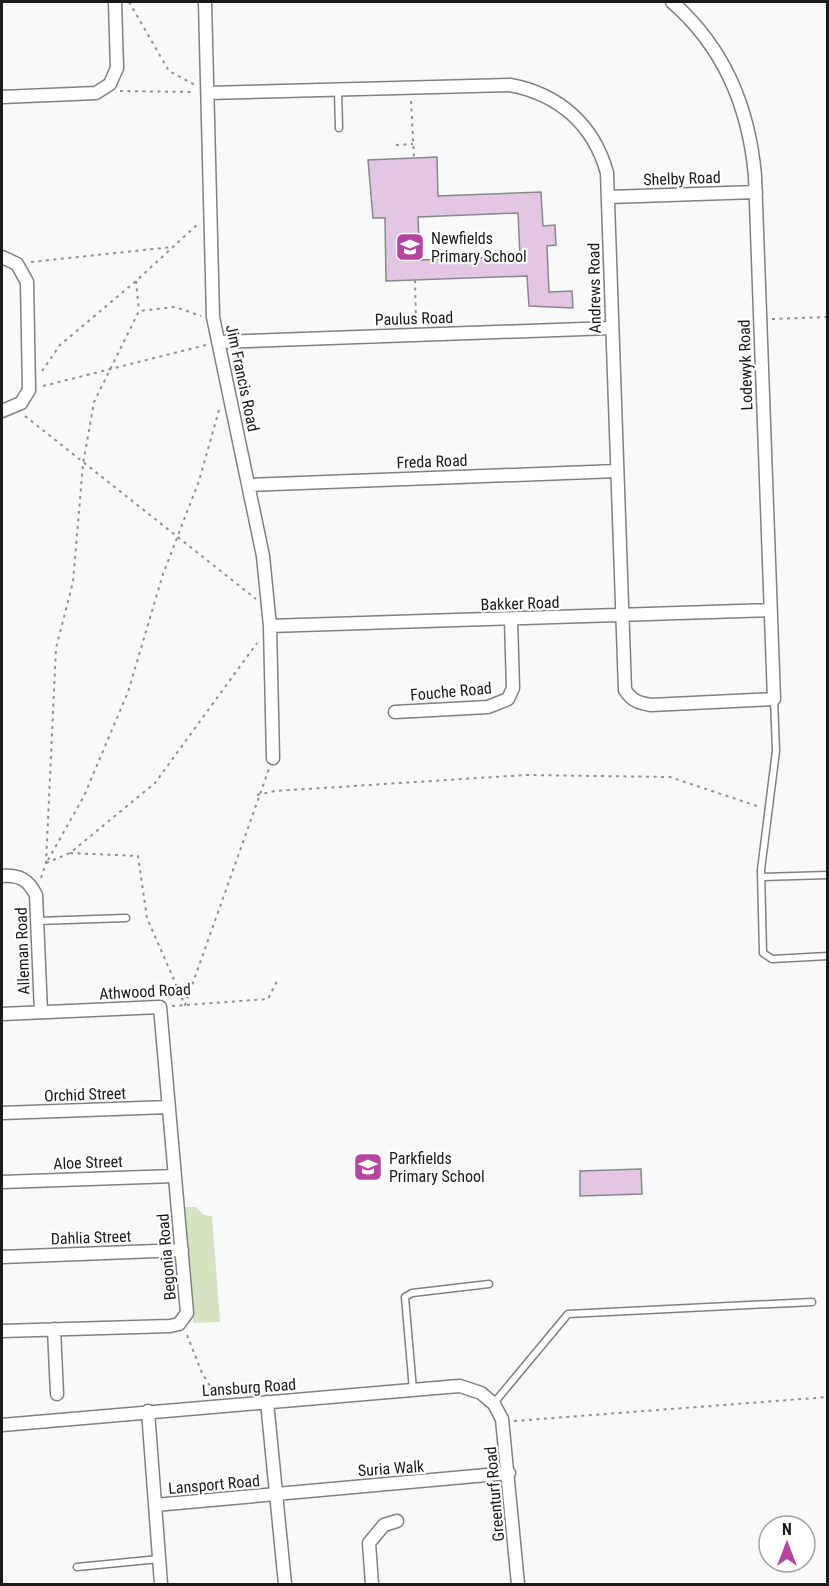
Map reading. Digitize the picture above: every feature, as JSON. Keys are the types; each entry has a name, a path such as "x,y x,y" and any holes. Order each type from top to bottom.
{"street":[{"path":"2,97 96,93 110,84 117,68 115,2"},
{"name":"Jim Francis Road","path":"206,2 213,317 263,556 270,626 273,758"},
{"name":"Lodewyk Road","path":"672,2 692,21 712,48 744,107 752,145 756,192 774,699"},
{"name":"Andrews Road","path":"207,93 510,85 531,89 548,96 564,106 587,129 603,157 609,197 611,328 625,690 630,698 639,703 774,699"},
{"name":"Shelby Road","path":"609,197 756,192"},
{"path":"2,257 17,264 27,282 29,390 21,403 2,411"},
{"name":"Paulus Road","path":"218,342 611,328"},
{"name":"Freda Road","path":"249,484 616,471"},
{"name":"Bakker Road","path":"270,626 770,610"},
{"name":"Fouche Road","path":"395,712 488,707 508,699 513,688 511,620"},
{"name":"Alleman Road","path":"2,876 14,876 25,880 36,895 41,1012"},
{"name":"Athwood Road","path":"2,1014 160,1007"},
{"name":"Begonia Road","path":"2,1330 170,1326 182,1321 187,1313 160,1007"},
{"name":"Orchid Street","path":"2,1113 169,1107"},
{"name":"Aloe Street","path":"2,1182 175,1176"},
{"name":"Dahlia Street","path":"2,1257 182,1250"},
{"path":"54,1329 57,1394"},
{"name":"Lansburg Road","path":"2,1425 460,1386 481,1393 494,1404"},
{"path":"267,1402 276,1495 281,1584"},
{"name":"Greenturf Road","path":"494,1404 502,1419 518,1584"},
{"name":"Lansport Road","path":"148,1412 162,1584"},
{"name":"Suria Walk","path":"276,1495 509,1473"},
{"name":"Lansport Road","path":"155,1504 276,1495"},
{"path":"372,1584 369,1543 384,1525 397,1521"}],"lane":[{"path":"338,89 339,128"},
{"name":"Lodewyk Road","path":"774,699 776,751 762,877 765,956 772,958 828,956"},
{"path":"762,877 828,875"},
{"path":"37,921 126,918"},
{"path":"413,1390 405,1297 412,1293 489,1284"},
{"path":"494,1404 568,1314 812,1302"},
{"path":"76,1567 159,1559"}],"path":[{"path":"129,2 169,70 207,93"},
{"path":"110,84 120,91 207,93"},
{"path":"411,87 414,158"},
{"path":"396,145 413,144"},
{"path":"41,372 60,345 136,281 202,219 211,218"},
{"path":"17,264 172,247"},
{"path":"415,280 417,335"},
{"path":"46,862 56,648 73,582 83,464 94,402 139,311 136,281"},
{"path":"139,311 175,307 205,318 213,317"},
{"path":"760,320 828,317"},
{"path":"29,390 113,366 218,342"},
{"path":"36,895 46,862 84,796 128,692 163,574 199,481 227,388"},
{"path":"21,403 23,414 83,464 178,536 253,598 267,602"},
{"path":"46,862 70,853 155,783 270,626"},
{"path":"185,1005 257,795 273,758"},
{"path":"257,795 275,791 525,775 670,777 769,810"},
{"path":"70,853 138,856 147,918 185,1005"},
{"name":"Athwood Road","path":"160,1007 268,999 278,979"},
{"path":"182,1321 202,1373 214,1390 217,1406"},
{"path":"502,1419 518,1422 551,1420 828,1397"}],"green space":[{"path":"183,1207 196,1207 204,1215 212,1216 220,1322 193,1323"}],"building":[{"path":"437,157 438,196 541,192 543,226 555,225 556,245 547,246 549,292 572,291 573,308 529,306 527,276 386,281 385,218 373,218 368,160","holes":["518,213 520,256 420,260 418,217"]},
{"path":"641,1169 642,1194 580,1196 580,1171"}],"place":[{"name":"Newfields Primary School","path":"410,247"},
{"name":"Parkfields Primary School","path":"368,1167"}]}
